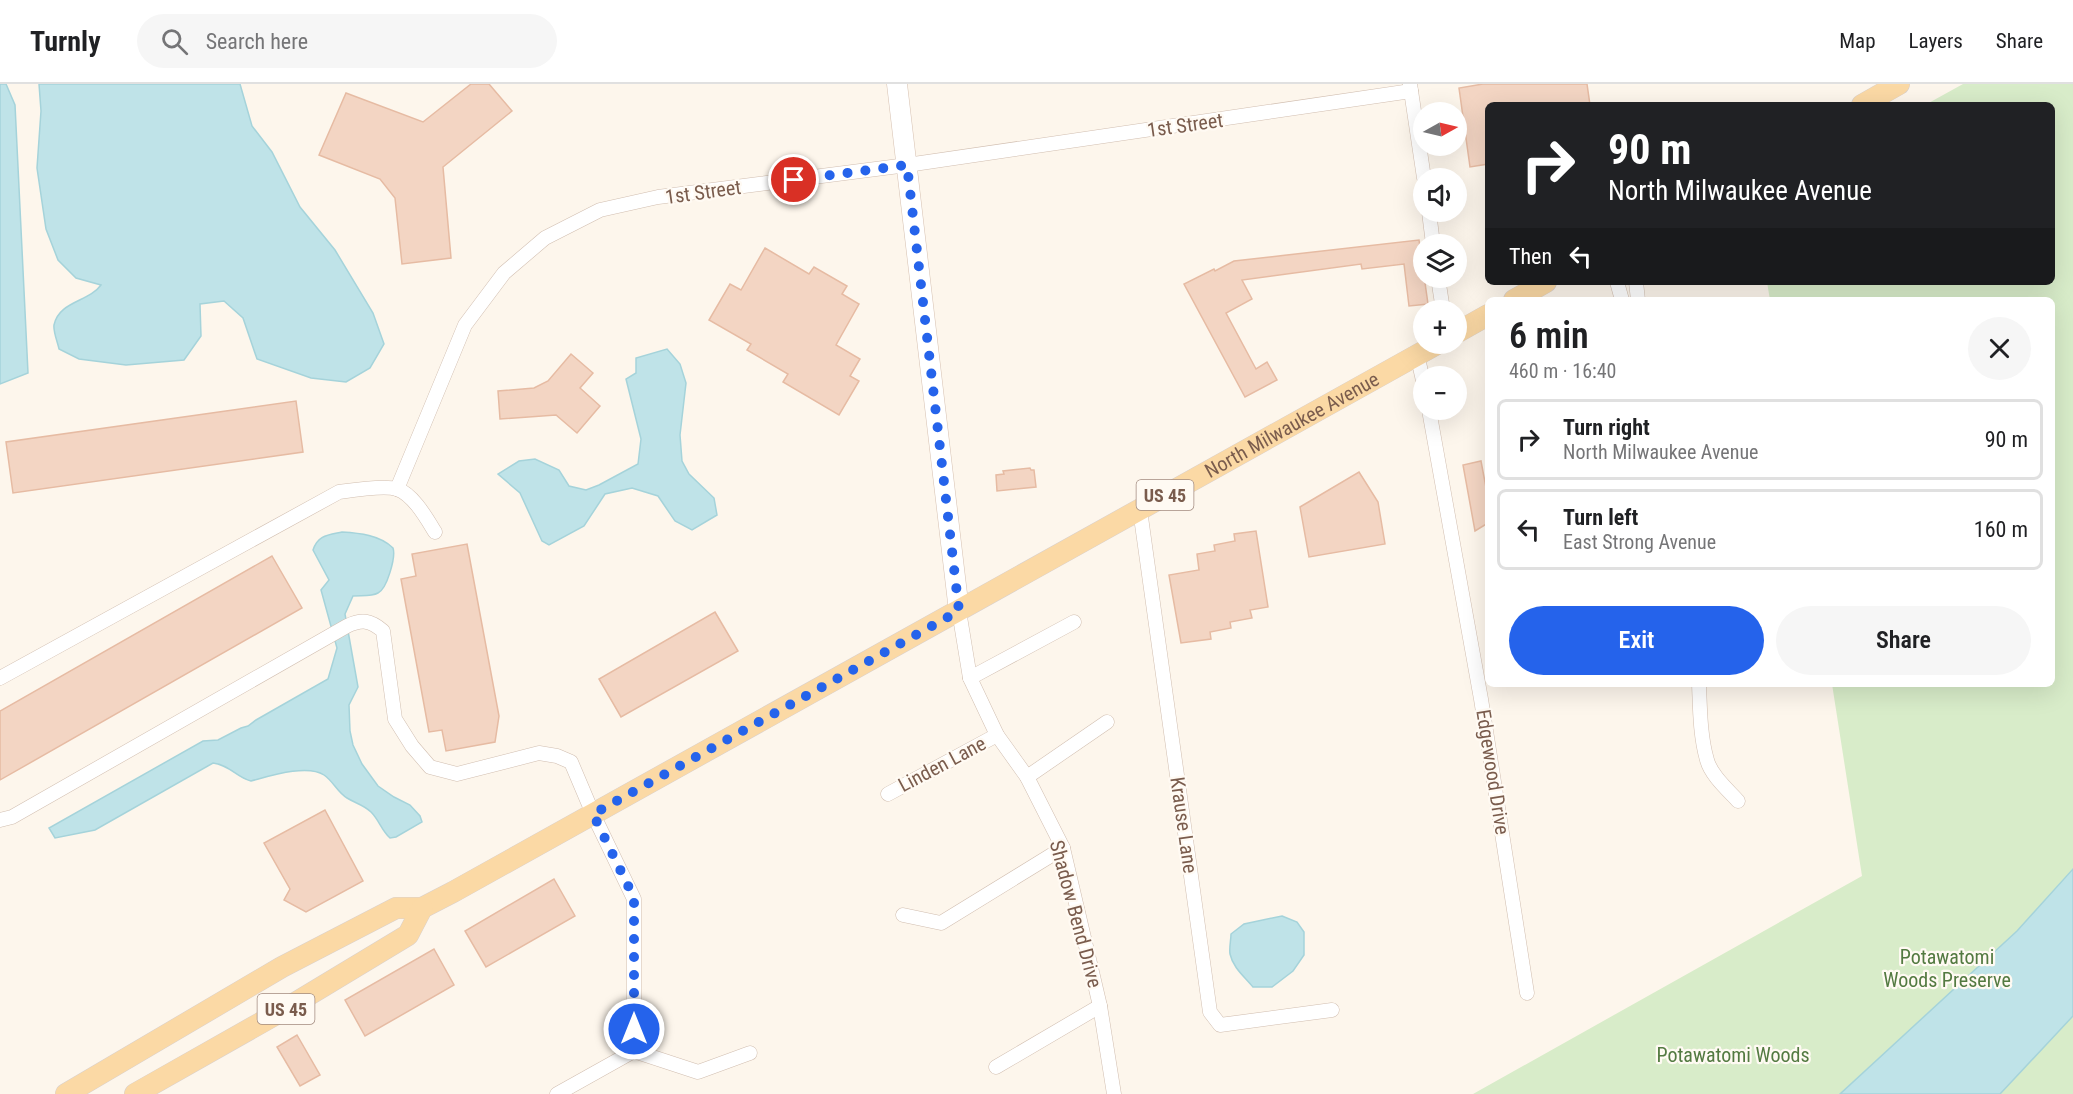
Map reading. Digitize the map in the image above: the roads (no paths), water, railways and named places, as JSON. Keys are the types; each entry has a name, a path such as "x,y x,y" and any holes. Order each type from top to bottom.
{"main road":[{"path":"1867,102 1899,84"},
{"path":"1519,297 1541,285"},
{"path":"1467,327 1485,317"},
{"name":"North Milwaukee Avenue","path":"66,1094 282,966 396,908 422,908 1417,354"},
{"name":"US 45","path":"135,1094 287,1008 408,935 422,908"}],"street":[{"path":"897,84 959,611"},
{"path":"1411,88 1423,168"},
{"name":"1st Street","path":"397,489 465,325 504,273 545,238 600,210 648,200 907,165 1411,88"},
{"path":"1417,354 1420,366"},
{"name":"Edgewood Drive","path":"1431,420 1481,699 1527,993"},
{"path":"0,678 339,492 369,488 397,489 420,509 435,532"},
{"name":"Krause Lane","path":"1140,510 1210,1012 1220,1025 1332,1010"},
{"name":"Shadow Bend Drive","path":"959,611 970,678 997,735 1027,777 1063,848 1100,1006 1114,1094"},
{"path":"0,820 12,817 360,620 373,622 382,631 395,719 411,746 430,767 457,774 539,753 557,756 571,762 593,814 634,898 634,1051"},
{"path":"970,678 1074,622"},
{"path":"1699,687 1707,761 1720,782 1738,801"},
{"path":"1027,777 1107,722"},
{"name":"Linden Lane","path":"888,794 997,735"},
{"path":"903,915 940,923 1063,848"},
{"path":"996,1067 1100,1006"},
{"path":"557,1094 634,1051 698,1072 750,1053"}],"water":[{"path":"0,84 6,84 15,105 28,373 0,384"},
{"path":"39,84 240,84 252,126 272,152 300,207 335,250 373,313 384,344 370,368 346,382 311,378 257,359 243,318 224,301 200,304 201,336 184,360 126,365 79,359 59,349 54,328 57,317 68,306 96,291 101,285 76,278 58,260 46,229 37,168 41,111"},
{"path":"667,349 680,364 686,383 680,435 682,461 689,474 714,498 717,515 692,530 675,521 658,496 632,488 605,494 584,526 549,545 542,541 520,493 498,474 519,461 535,459 559,470 569,486 586,490 638,464 641,439 626,379 636,373 636,358"},
{"path":"342,532 376,537 393,548 394,552 385,586 372,595 353,596 345,614 358,687 349,705 353,745 362,764 378,786 410,805 420,816 422,822 390,838 371,812 344,796 324,775 317,772 288,772 251,781 224,766 213,763 95,830 55,838 49,828 203,741 218,740 248,726 328,679 337,648 321,590 329,580 313,550 321,539"},
{"path":"2073,869 2073,1016 2000,1094 1840,1094 2017,931"},
{"path":"1282,916 1297,922 1304,932 1304,955 1293,971 1272,987 1253,987 1236,968 1232,959 1231,934 1244,924"}],"park label":[{"name":"Potawatomi Woods Preserve","path":"1947,968"},
{"name":"Potawatomi Woods","path":"1733,1055"}]}
